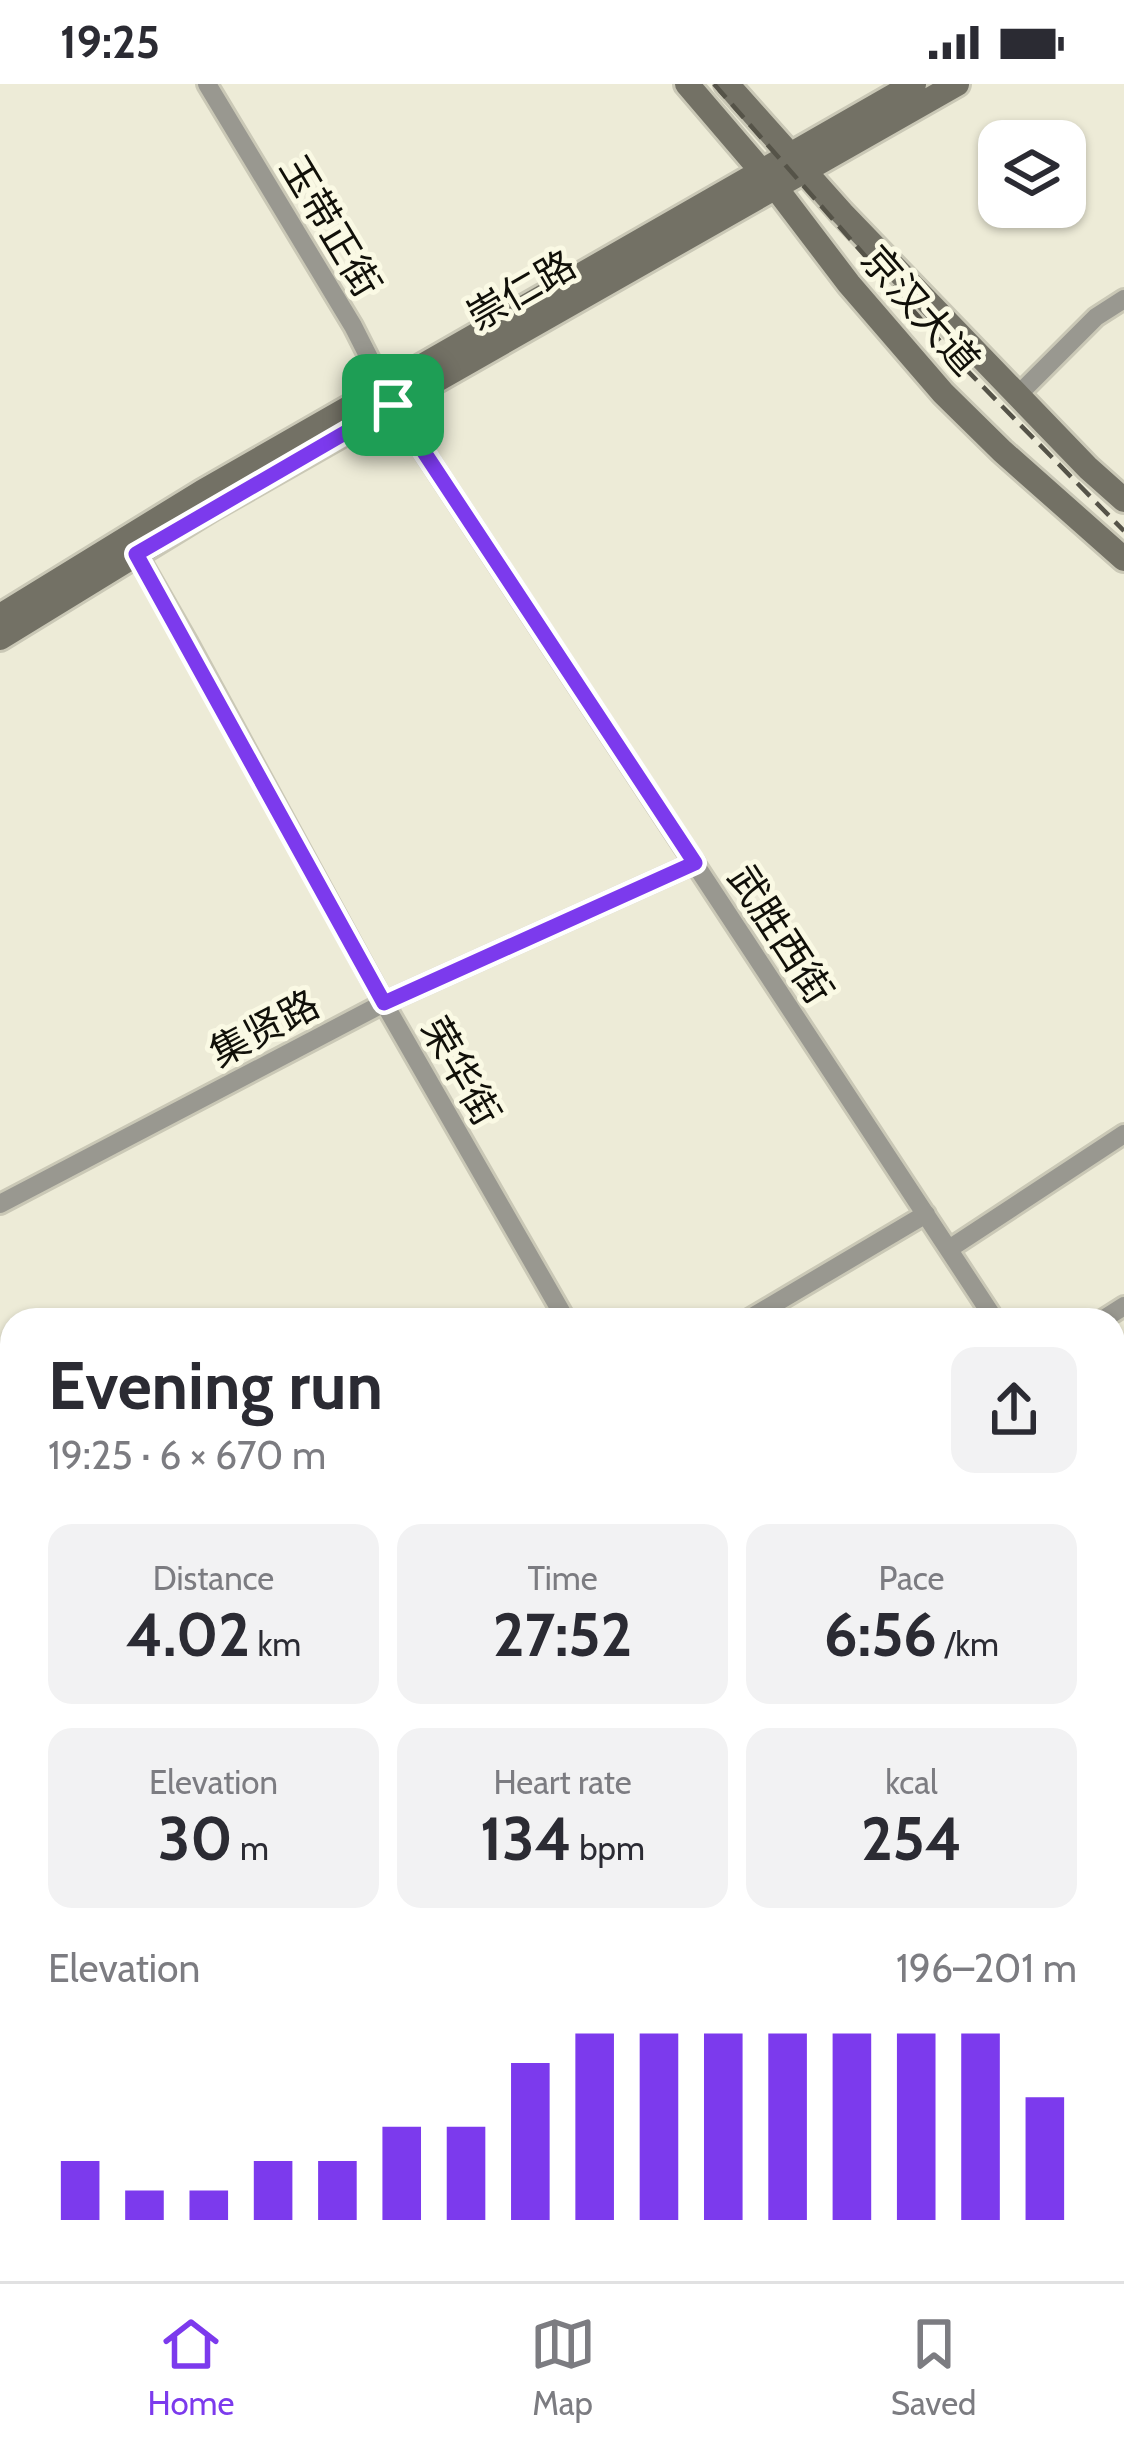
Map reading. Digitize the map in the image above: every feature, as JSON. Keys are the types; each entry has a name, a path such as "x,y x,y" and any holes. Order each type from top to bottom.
{"main road":[{"name":"京汉大道","path":"687,84 943,393 1002,452 1124,559"},
{"name":"京汉大道","path":"727,84 796,164 1017,396 1124,500"},
{"name":"崇仁路","path":"0,616 132,546 769,180 914,84"},
{"name":"崇仁路","path":"796,164 957,84"},
{"name":"崇仁路","path":"0,638 132,546"}],"street":[{"name":"玉带正街","path":"207,84 353,326 388,397"},
{"path":"1017,396 1096,317 1124,299"},
{"name":"武胜西街","path":"388,397 987,1308"},
{"name":"荣华街","path":"132,546 384,1003 559,1308"},
{"name":"集贤路","path":"0,1204 384,1003 695,863"},
{"path":"949,1249 1124,1134"},
{"path":"767,1308 926,1214"}],"railway":[{"path":"714,84 954,357 1124,531"}],"route":[{"path":"393,405 695,863 384,1003 136,554 393,405"}]}
